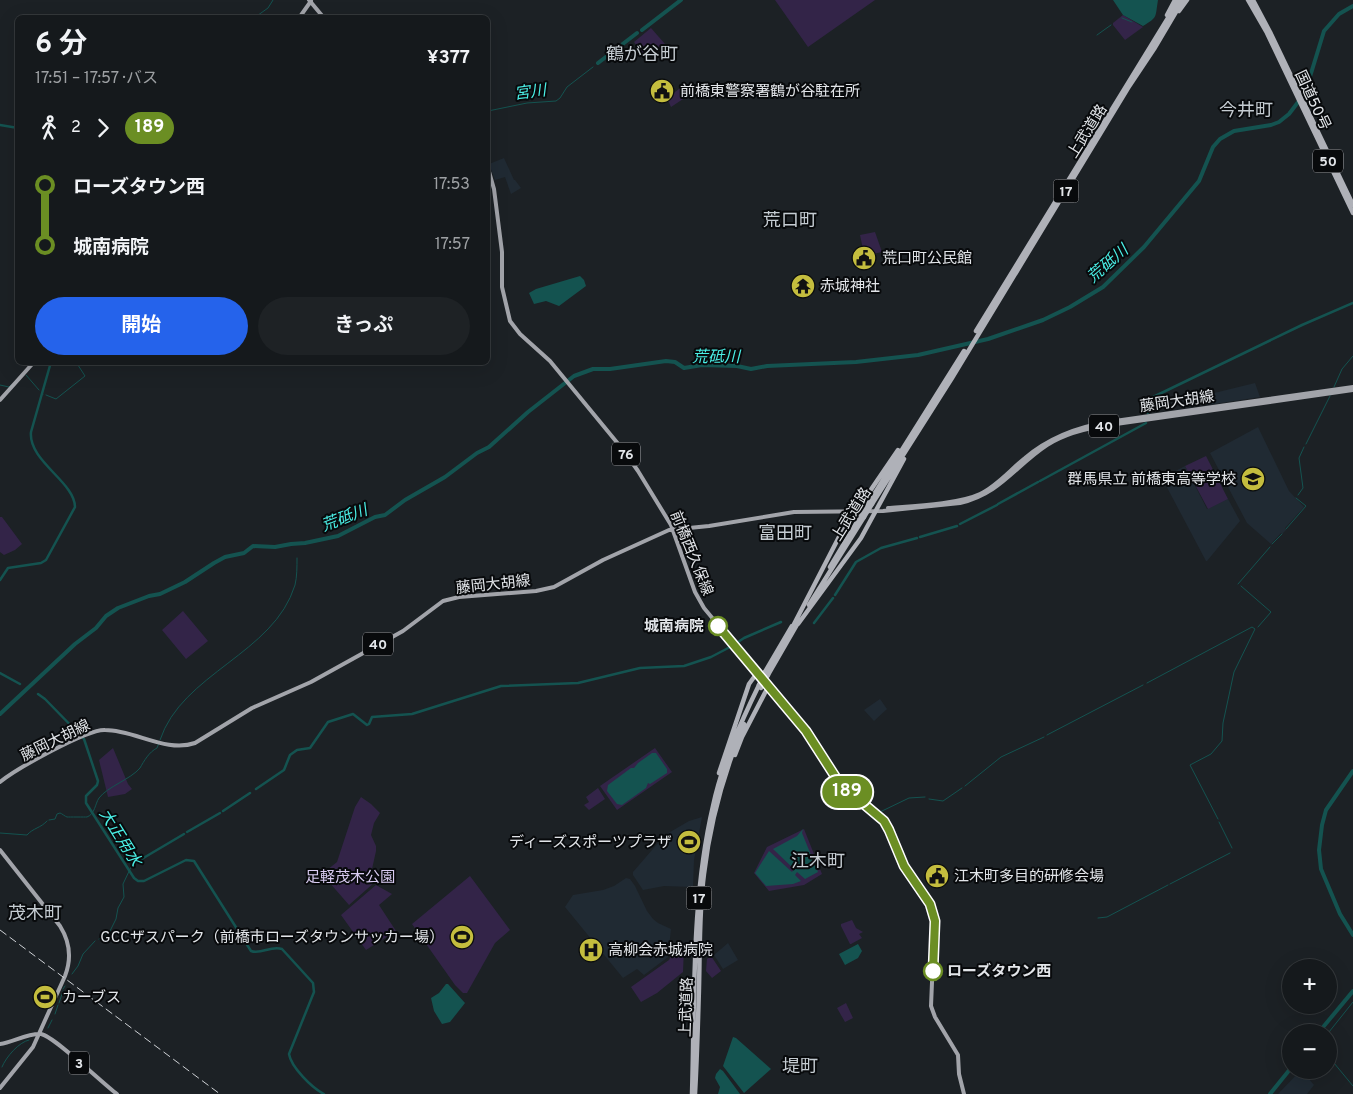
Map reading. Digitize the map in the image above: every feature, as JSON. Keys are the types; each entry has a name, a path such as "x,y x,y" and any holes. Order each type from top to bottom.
{"highway":[{"name":"17","path":"1154,41 1175,0"},
{"name":"上武道路","path":"1131,81 1179,0"},
{"name":"上武道路","path":"694,1094 698,903 705,846 713,803 734,738 766,674 792,628 922,417 977,334 1127,87 1164,33 1183,0"},
{"name":"17","path":"1164,33 1187,0"},
{"name":"国道50号","path":"1248,0 1296,88"},
{"name":"国道50号","path":"1253,0 1296,88 1353,213"},
{"name":"国道50号","path":"1304,106 1353,205"},
{"name":"上武道路","path":"870,504 924,423 962,357"},
{"name":"17","path":"792,628 840,535 917,425"},
{"name":"17","path":"798,624 861,538 909,450 912,441"},
{"path":"863,501 866,511 871,518"},
{"name":"上武道路","path":"766,674 862,517"},
{"path":"713,803 721,766 748,689 757,673"},
{"path":"748,689 754,681 763,680"},
{"name":"上武道路","path":"694,1094 701,903 708,847 718,800 737,740 760,686"},
{"path":"718,800 742,737 768,687"}],"main road":[{"path":"301,15 310,1 322,15"},
{"name":"前橋西久保線","path":"490,175 494,189 502,252 502,286 510,321 516,330 544,355 561,374 624,451 666,515 700,603 808,734 840,784 884,821 904,866 930,904 935,921 931,1006 935,1017 958,1055 964,1094"},
{"path":"0,400 31,365"},
{"name":"藤岡大胡線","path":"0,782 48,753 98,730 106,730 174,745 192,744 252,708 311,682 403,631 443,602 459,597 536,591 554,587 620,552 673,529 709,526 794,512 911,510 950,505 972,500 990,492 1045,446 1084,429 1353,388"},
{"path":"0,850 65,934 70,955 67,971 29,1054 0,1088"},
{"path":"0,1044 39,1034"},
{"name":"3","path":"39,1034 52,1039 117,1094"}],"shaded area":[{"path":"1113,0 1158,0 1156,14 1151,21 1143,26 1123,15"},
{"path":"504,158 514,180 521,188 511,194 505,177 495,180 490,164"},
{"path":"580,276 586,286 559,306 546,301 534,304 529,293 536,289"},
{"path":"1255,383 1260,397 1207,405 1206,395"},
{"name":"群馬県立 前橋東高等学校","path":"1258,427 1289,491 1304,507 1285,528 1286,530 1271,544 1247,523 1210,453"},
{"path":"1185,466 1207,509 1228,499 1240,521 1207,561 1162,478"},
{"path":"880,699 887,709 874,721 864,710"},
{"path":"652,753 656,753 667,769 667,773 650,784 648,783 646,788 622,805 617,804 607,791 608,785 631,768 634,768"},
{"path":"702,817 694,860 693,887 664,886 643,890 633,872 665,835 689,821"},
{"path":"803,829 802,833 818,872 805,879 797,872 795,875 801,881 793,884 766,886 755,873 769,851 792,872 794,869 773,849 797,836"},
{"path":"626,878 630,879 635,886 653,919 671,929 668,957 644,975 637,969 623,978 565,907 573,895 603,890 614,886"},
{"path":"728,943 738,960 723,969 714,955"},
{"path":"858,944 862,951 858,958 845,965 839,954"},
{"path":"446,984 465,1003 450,1022 442,1024 434,1011 431,998 439,993"},
{"path":"733,1037 771,1069 744,1093 723,1066"},
{"path":"720,1069 740,1094 718,1094 720,1087 715,1078"},
{"path":"1292,1079 1309,1079 1314,1085 1307,1094 1278,1094"}],"green space":[{"path":"775,0 875,0 808,47"},
{"path":"1123,15 1143,27 1125,40 1113,25"},
{"path":"651,28 665,44 646,59 634,42"},
{"path":"683,86 689,95 671,107 667,98"},
{"path":"875,232 882,252 864,254 860,235"},
{"path":"1206,456 1228,499 1208,509 1185,466"},
{"path":"0,517 2,517 22,544 4,555 0,552"},
{"path":"183,611 208,641 186,659 162,630"},
{"path":"113,748 128,784 132,789 125,794 108,797 99,760"},
{"path":"655,748 672,772 617,810 600,786"},
{"path":"598,788 605,799 589,810 584,805 589,802 586,797"},
{"name":"足軽茂木公園","path":"361,797 380,813 374,823 371,835 376,851 370,878 375,882 349,905 322,874 337,862 355,807"},
{"path":"804,829 822,874 804,885 769,891 754,873 767,847"},
{"name":"GCCザスパーク（前橋市ローズタウンサッカー場）","path":"470,876 510,930 495,943 467,993 463,993 455,985 412,924"},
{"path":"376,885 392,894 379,905 396,931 366,950 341,915"},
{"path":"852,920 856,928 863,932 859,934 862,938 850,944 841,924"},
{"path":"672,946 684,948 683,972 657,993 641,1002 631,987 669,960"},
{"path":"711,956 721,971 712,978 706,971 707,959"},
{"path":"846,1003 853,1018 845,1022 837,1008"}],"waterway":[{"path":"258,15 268,8 273,0"},
{"name":"宮川","path":"642,30 681,0"},
{"name":"荒砥川","path":"0,714 75,644 96,628 106,616 118,608 149,596 160,594 185,582 225,557 244,553 253,546 275,547 338,536 375,517 385,515 405,500 445,477 477,453 489,447 528,412 574,376 593,369 610,369 666,361 675,362 684,368 702,365 737,366 751,369 767,366 856,362 918,355 988,339 1043,320 1070,307 1103,287 1144,247 1199,181 1213,147 1220,139 1234,131 1271,125 1279,122 1289,114 1305,93 1324,31 1339,14 1353,6"},
{"path":"1122,18 1132,22"},
{"path":"1097,35 1111,25"},
{"name":"宮川","path":"598,63 637,33"},
{"name":"宮川","path":"490,111 527,103 556,101 567,87 593,67"},
{"name":"大正用水","path":"0,125 15,128"},
{"path":"1149,399 1302,325 1353,303"},
{"path":"1334,387 1342,369 1353,356"},
{"name":"大正用水","path":"0,580 8,568 41,563 46,560 75,507 68,489 44,462 32,443 31,432 50,365"},
{"name":"宮川","path":"46,395 56,399 85,376 78,365"},
{"name":"宮川","path":"26,375 39,390"},
{"name":"宮川","path":"0,385 9,387 11,385"},
{"path":"1306,444 1330,396"},
{"path":"1148,413 1149,401"},
{"path":"1040,481 1146,423"},
{"path":"1298,495 1303,488 1299,458 1304,447"},
{"path":"998,504 1038,482"},
{"path":"1286,529 1306,506 1296,498"},
{"path":"960,524 997,505"},
{"path":"920,537 957,526"},
{"path":"1272,544 1282,534"},
{"path":"835,595 856,562 881,548 917,538"},
{"path":"1238,584 1270,547"},
{"path":"160,740 171,717 187,697 249,647 268,629 284,609 295,585 297,558"},
{"path":"1241,586 1271,612 1258,627"},
{"path":"814,623 833,598"},
{"path":"735,644 744,638 781,622"},
{"path":"1147,683 1252,627 1255,629 1234,672 1223,723 1222,741 1211,754 1190,765 1218,819"},
{"path":"256,789 284,770 290,755 297,750 310,748 328,722 353,714 367,725 372,717 412,714 501,686 578,683 640,668 684,666 711,657 732,646"},
{"name":"大正用水","path":"0,673 20,684"},
{"path":"1047,735 1143,685"},
{"name":"大正用水","path":"38,694 84,739 98,781 97,785 86,796 86,803 134,878 138,881 144,881 186,860 194,861 251,951 259,952 274,948 282,949 313,983 314,992 289,1054 303,1077 324,1094"},
{"path":"965,786 1001,757 1044,737"},
{"path":"49,820 55,819 57,814 60,813 67,817 90,816 99,798 136,772 149,754 157,748 159,743"},
{"path":"1353,771 1326,810 1319,850 1321,869 1340,914 1353,935"},
{"path":"929,799 943,801 962,788"},
{"path":"223,811 250,793"},
{"path":"880,812 909,798 925,797"},
{"path":"187,832 220,813"},
{"path":"0,833 27,835 47,821"},
{"path":"1219,822 1232,848"},
{"path":"140,860 184,834"},
{"path":"1170,884 1230,853"},
{"path":"132,865 138,862"},
{"path":"99,939 109,933 116,919 118,908 124,897 123,884 132,865"},
{"path":"1098,918 1107,917 1168,885"},
{"path":"72,974 83,954 95,941"},
{"path":"59,1003 63,991"},
{"path":"1326,1024 1353,991"},
{"path":"1335,1024 1353,1002"},
{"path":"55,1014 58,1005"},
{"path":"48,1028 52,1020"},
{"path":"2,1067 13,1050 29,1040"},
{"path":"1337,1067 1353,1086"},
{"path":"1270,1094 1282,1079"}],"railway":[{"path":"0,930 220,1094"}],"bus line":[{"name":"189","path":"718,626 806,731 831,773 840,784 878,815 886,824 904,866 930,904 933,913 935,921 933,971"}],"place":[{"name":"前橋東警察署鶴が谷駐在所","path":"662,91"},
{"name":"荒口町公民館","path":"864,258"},
{"name":"赤城神社","path":"803,286"},
{"name":"群馬県立 前橋東高等学校","path":"1253,479"},
{"name":"城南病院","path":"718,626"},
{"name":"ディーズスポーツプラザ","path":"689,842"},
{"name":"江木町多目的研修会場","path":"937,876"},
{"name":"GCCザスパーク（前橋市ローズタウンサッカー場）","path":"462,937"},
{"name":"高柳会赤城病院","path":"591,950"},
{"name":"ローズタウン西","path":"933,971"},
{"name":"カーブス","path":"45,997"}],"district":[{"name":"鶴が谷町","path":"642,54"},
{"name":"今井町","path":"1246,110"},
{"name":"荒口町","path":"790,220"},
{"name":"富田町","path":"785,533"},
{"name":"江木町","path":"818,861"},
{"name":"茂木町","path":"35,913"},
{"name":"堤町","path":"800,1066"}]}
